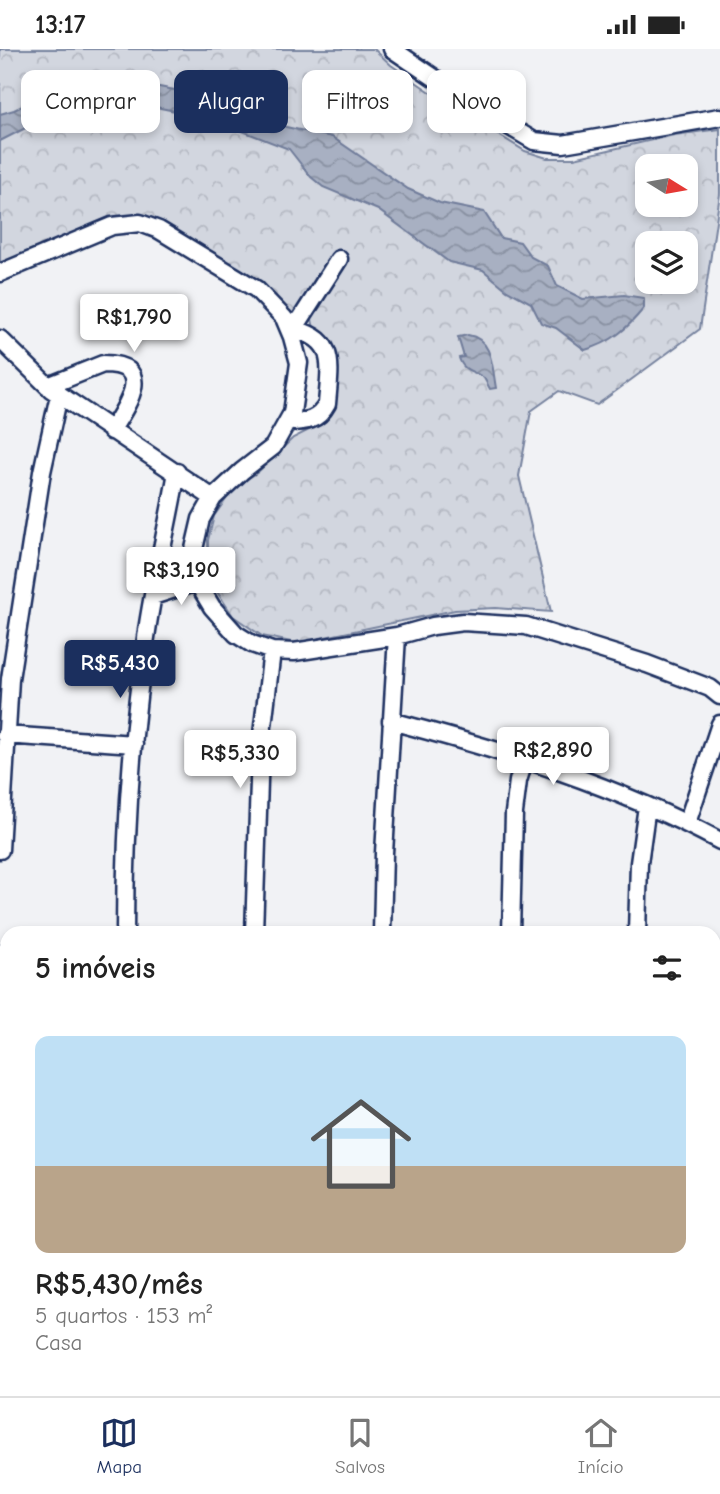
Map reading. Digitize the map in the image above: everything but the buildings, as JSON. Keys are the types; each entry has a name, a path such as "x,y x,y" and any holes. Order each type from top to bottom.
{"street":[{"path":"398,50 485,112 534,141 563,144 720,117"},
{"path":"0,274 112,226 141,223 159,230 256,289 284,318 299,363 288,422 273,447 232,479 213,498 201,519 194,549 197,582 212,607 236,634 262,649 294,652 397,636 433,626 463,622 526,626 648,664 710,688 720,696"},
{"path":"288,327 300,320 339,259"},
{"path":"288,327 303,331 319,341 326,348 331,360 327,404 324,410 312,421 288,422"},
{"path":"0,339 54,391 213,498"},
{"path":"54,391 103,365 112,364 126,370 132,377 134,392 111,431"},
{"path":"0,849 10,679 54,391"},
{"path":"125,926 134,744 148,625 177,472"},
{"path":"153,596 197,582"},
{"path":"382,926 397,636"},
{"path":"254,926 260,751 272,651"},
{"path":"391,721 525,758 571,774 687,823 720,841"},
{"path":"687,823 720,724"},
{"path":"5,735 134,744"},
{"path":"511,926 514,813 518,781 525,758"},
{"path":"637,926 639,863 647,806"}],"green space":[{"path":"0,49 374,49 398,70 302,70 302,133 413,133 413,80 427,90 427,133 496,133 525,151 547,158 574,158 674,135 720,129 720,194 700,329 597,405 559,391 531,411 519,476 551,612 495,608 455,610 296,643 262,636 233,616 214,587 208,564 208,540 214,516 235,487 258,472 293,438 323,423 330,413 335,352 329,341 314,329 312,319 304,314 290,317 142,218 0,268"}],"water":[{"path":"160,87 174,90 174,111 160,108"},
{"path":"21,107 21,130 0,141 0,114"},
{"path":"288,127 302,130 302,133 332,137 408,189 440,203 484,212 501,238 520,242 531,257 548,266 557,286 583,299 624,295 644,298 644,308 618,334 585,350 556,328 541,323 531,303 507,290 483,270 449,262 378,210 323,187 311,177 289,149 248,133 288,133"},
{"path":"468,335 482,342 487,348 496,388 490,389 484,378 466,369 461,363 459,358 464,357 458,337"}]}
